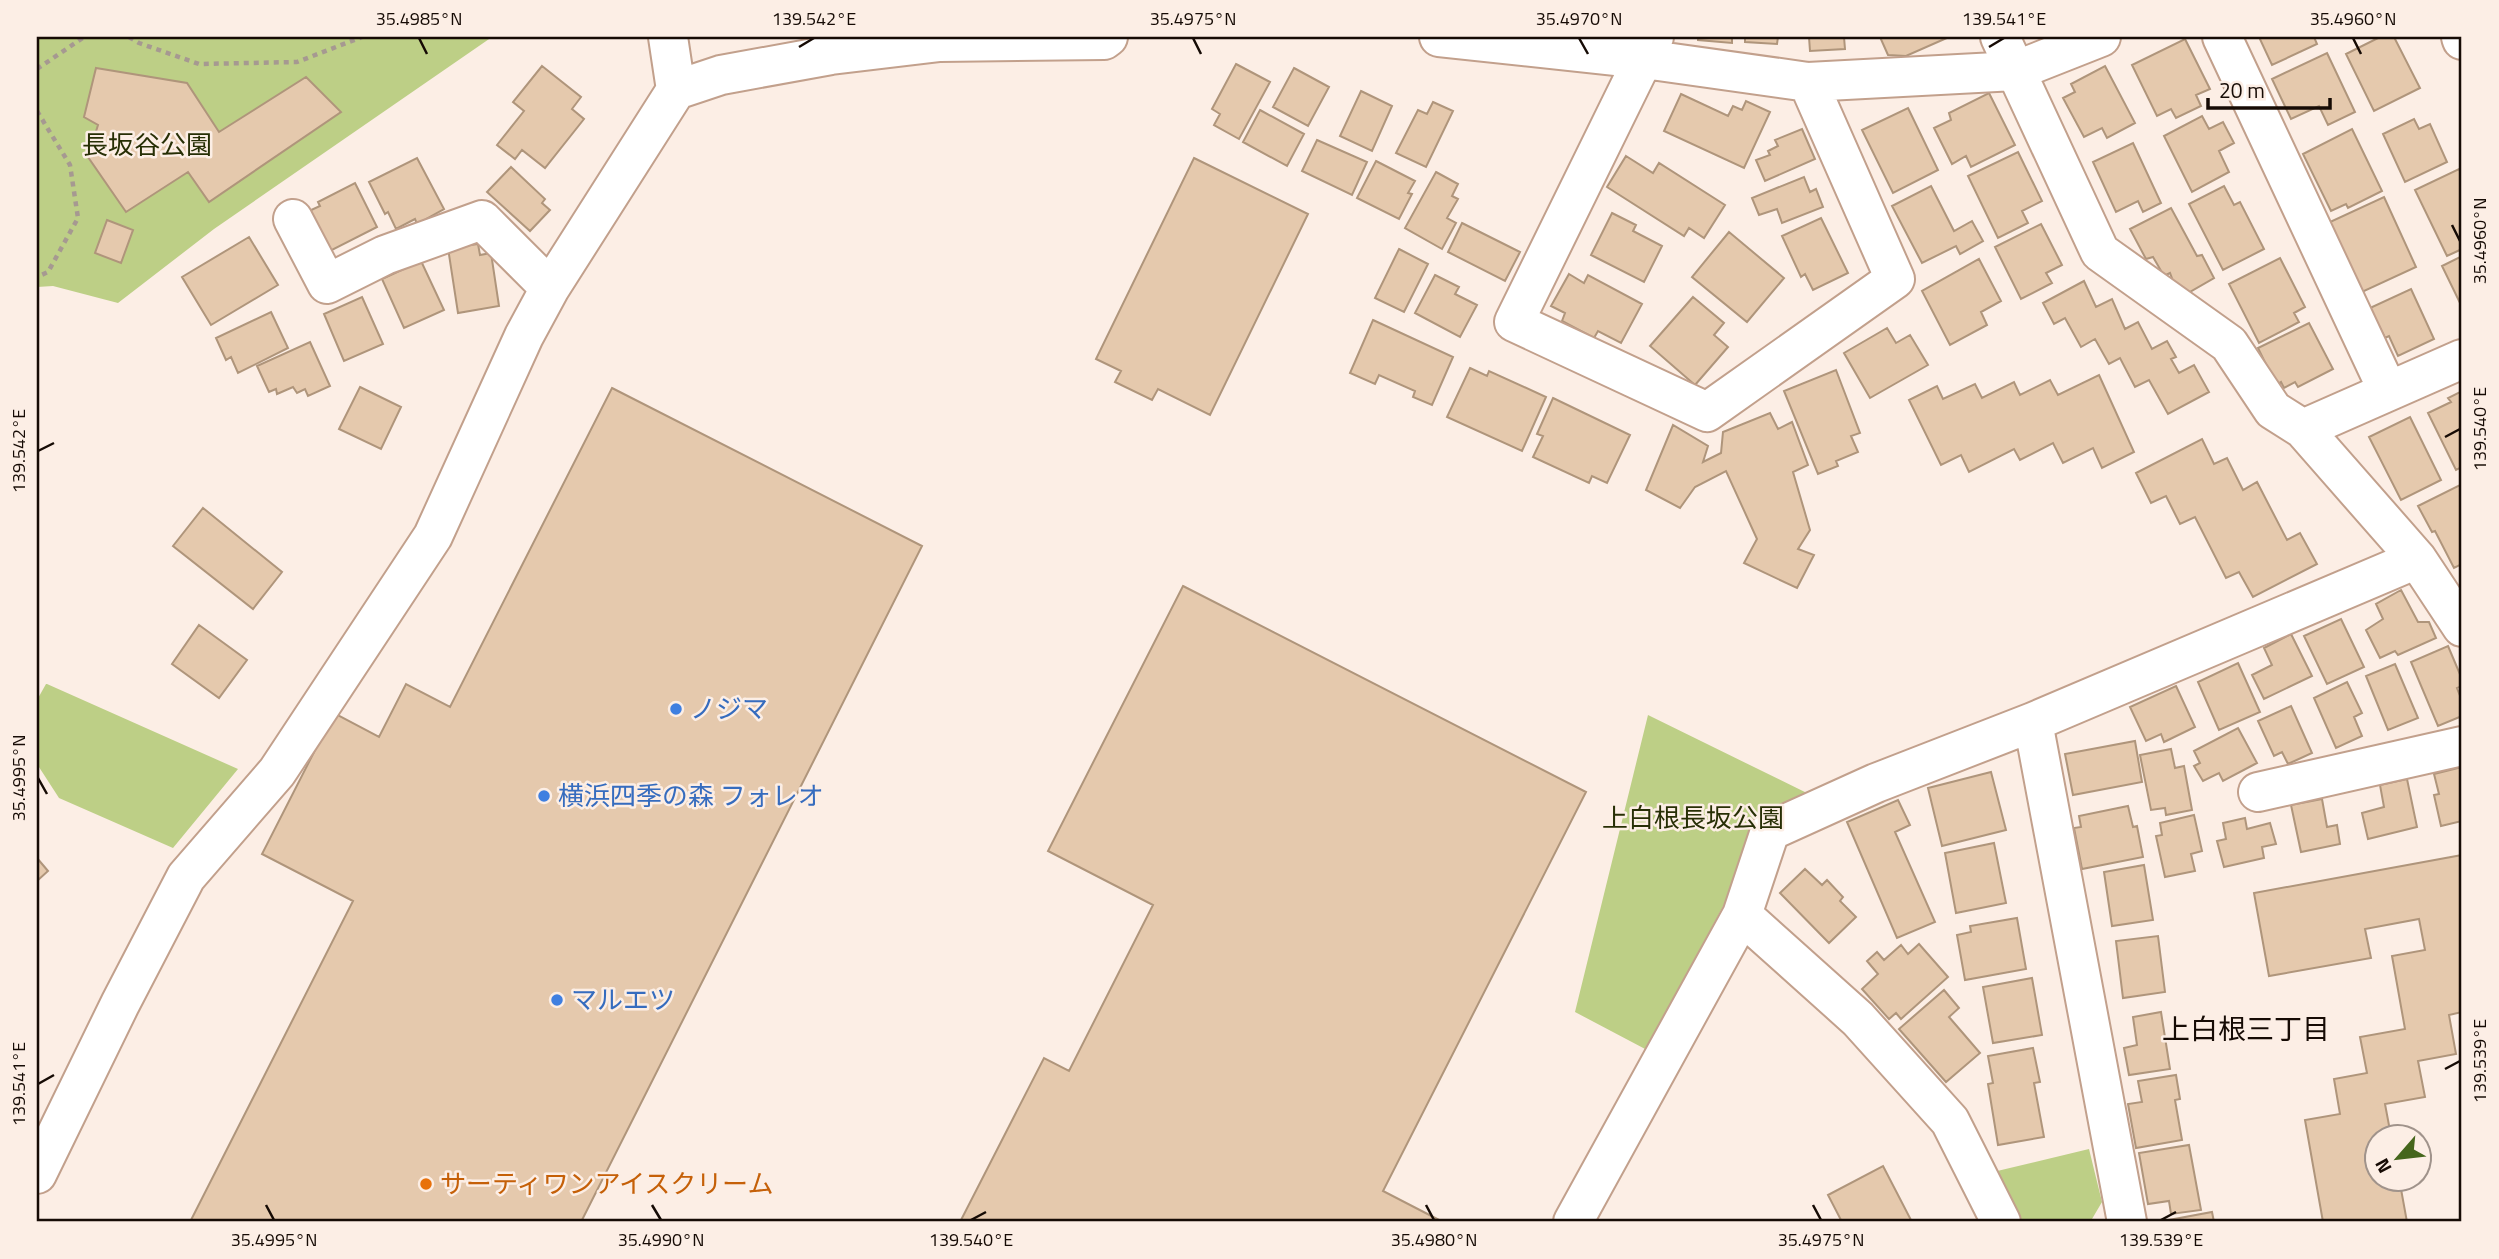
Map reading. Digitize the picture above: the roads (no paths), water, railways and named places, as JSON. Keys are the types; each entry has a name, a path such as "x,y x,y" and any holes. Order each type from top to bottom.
{"street":[{"path":"668,37 676,90"},
{"path":"37,1174 186,877 277,772 433,536 524,336 550,288 676,90 721,75 845,53 940,42 1104,40 1108,37"},
{"path":"1439,37 1649,48 1808,82 2015,71 2101,37"},
{"path":"2000,37 2100,252 2230,344 2273,410 2303,429 2417,559 2462,627"},
{"path":"2222,37 2388,391"},
{"path":"1649,48 1514,322 1707,412 1895,279 1808,82"},
{"path":"293,219 327,284 385,255 482,220 550,288"},
{"path":"2303,429 2462,359"},
{"path":"1573,1222 1742,915 1770,831 1876,783 2033,722 2417,559"},
{"path":"2033,722 2127,1222"},
{"path":"2258,792 2462,746"},
{"path":"1742,915 1858,1019 1950,1121 2001,1222"}],"place":[{"name":"ノジマ","path":"676,709"},
{"name":"横浜四季の森 フォレオ","path":"544,796"},
{"name":"マルエツ","path":"557,1000"},
{"name":"サーティワンアイスクリーム","path":"426,1184"}],"district":[{"name":"上白根三丁目","path":"2246,1029"}],"park label":[{"name":"長坂谷公園","path":"147,145"},
{"name":"上白根長坂公園","path":"1693,818"}]}
